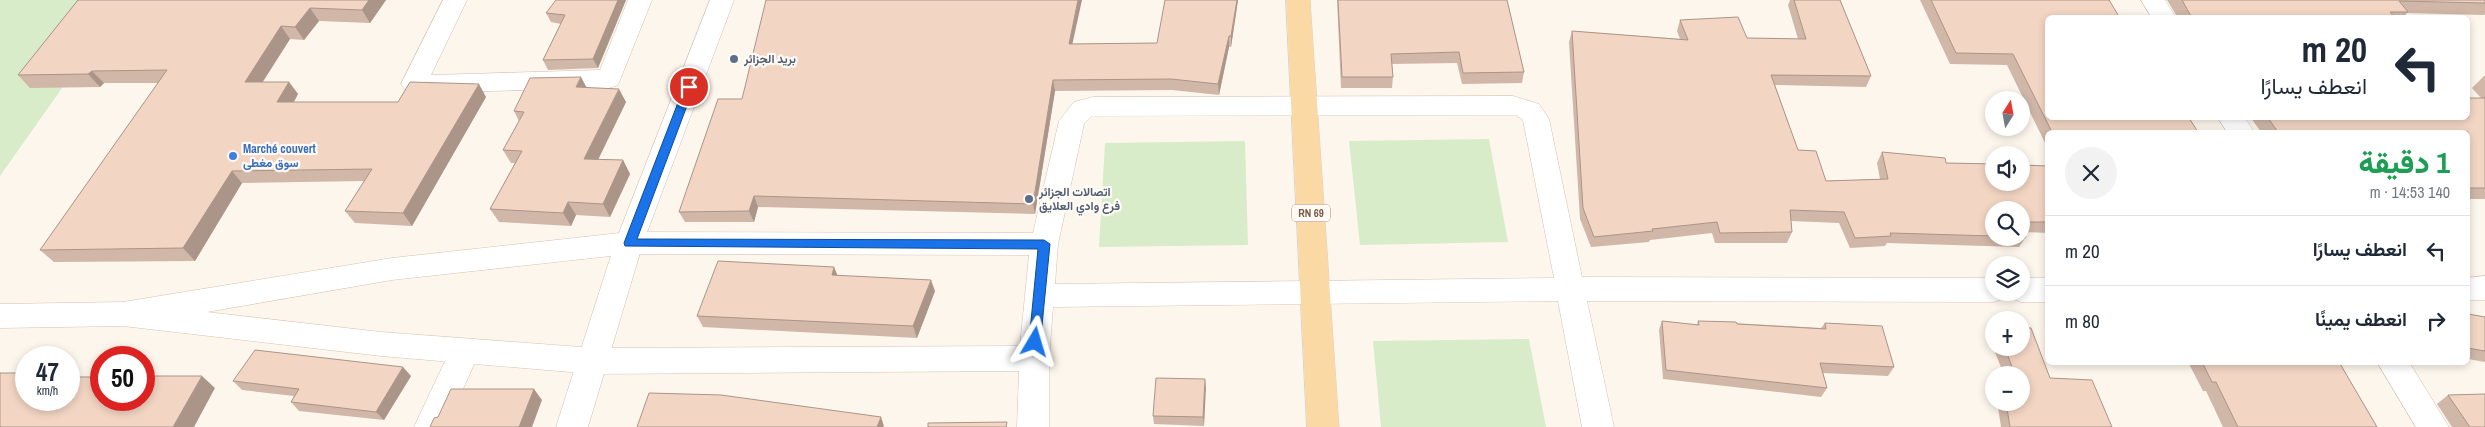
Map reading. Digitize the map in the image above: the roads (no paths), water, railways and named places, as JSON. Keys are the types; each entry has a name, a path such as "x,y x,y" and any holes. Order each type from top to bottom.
{"main road":[{"path":"455,0 414,84 609,79 640,0"},
{"path":"572,427 630,243 722,0"},
{"name":"RN 69","path":"1298,0 1323,427"},
{"path":"2152,0 2162,15"},
{"path":"1033,427 1034,358 1041,296 1044,244 1072,121 1083,109 1093,106 1513,105 1525,107 1532,112 1536,119 1598,427"},
{"path":"123,314 392,269 630,243 1044,244"},
{"path":"2470,289 2485,288"},
{"path":"1041,296 1571,289 1985,290"},
{"path":"2030,290 2045,290"},
{"path":"0,316 123,314 381,344 594,361 1034,358"},
{"path":"430,427 465,352"},
{"path":"2394,365 2433,427"}],"place":[{"name":"بريد الجزائر","path":"734,59"},
{"name":"Marché couvert سوق مغطى","path":"233,156"},
{"name":"اتصالات الجزائر فرع وادي العلايق","path":"1029,199"}]}
